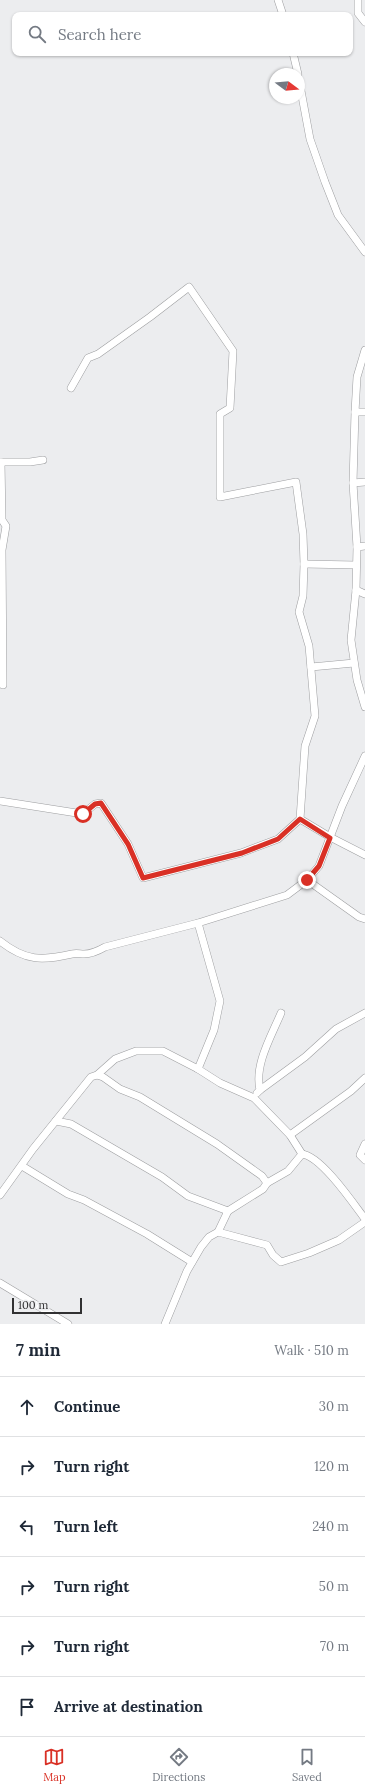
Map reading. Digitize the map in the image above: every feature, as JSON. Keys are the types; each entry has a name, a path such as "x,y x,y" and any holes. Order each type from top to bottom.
{"street":[{"path":"278,0 282,12"},
{"path":"358,0 358,13 365,22"},
{"path":"293,56 296,68"},
{"path":"303,104 310,139 338,215 365,252"},
{"path":"0,801 83,814 95,804 101,803 128,844 143,878 242,853 278,839 300,819 305,746 315,716 309,646 300,612 303,596 304,564 303,534 296,482 220,497 220,414 230,408 232,351 189,287 98,354 88,358 71,388"},
{"path":"365,350 357,377 355,412 353,482 357,547 356,590 351,640 354,663 361,679 365,707"},
{"path":"355,412 365,412"},
{"path":"3,685 2,550 6,526 1,520 0,462 30,462 43,460"},
{"path":"353,482 365,482"},
{"path":"357,547 365,546"},
{"path":"304,564 356,565"},
{"path":"356,590 365,594"},
{"path":"311,667 354,663"},
{"path":"0,941 19,954 38,959 55,958 74,953 93,953 105,947 198,923 287,894 307,880 319,866 342,806 365,756"},
{"path":"300,819 330,838 365,855"},
{"path":"307,880 359,917 365,919"},
{"path":"198,923 220,1001 214,1030 198,1068"},
{"path":"260,1090 257,1079 263,1058 281,1013"},
{"path":"254,1098 260,1090 305,1057 336,1029 365,1013"},
{"path":"0,1195 87,1082 116,1059 136,1051 163,1051 198,1068 220,1083 254,1098 290,1135 302,1154"},
{"path":"97,1075 103,1077 126,1092 140,1097 217,1144 262,1176 267,1183"},
{"path":"290,1135 351,1091 365,1078"},
{"path":"56,1121 71,1124 162,1177 188,1196 228,1211"},
{"path":"365,1144 360,1155 365,1160"},
{"path":"165,1324 192,1262 209,1237 218,1232 228,1211 263,1189 267,1183 288,1171 302,1154"},
{"path":"218,1232 267,1245 273,1255 281,1262 310,1253 339,1240 365,1220 342,1188 310,1155 302,1154"},
{"path":"22,1166 68,1194 84,1200 147,1234 192,1262"},
{"path":"0,1283 68,1324"}],"route":[{"path":"83,814 90,807 101,803 128,844 143,878 242,853 278,839 300,819 330,838 319,866 307,880"}]}
